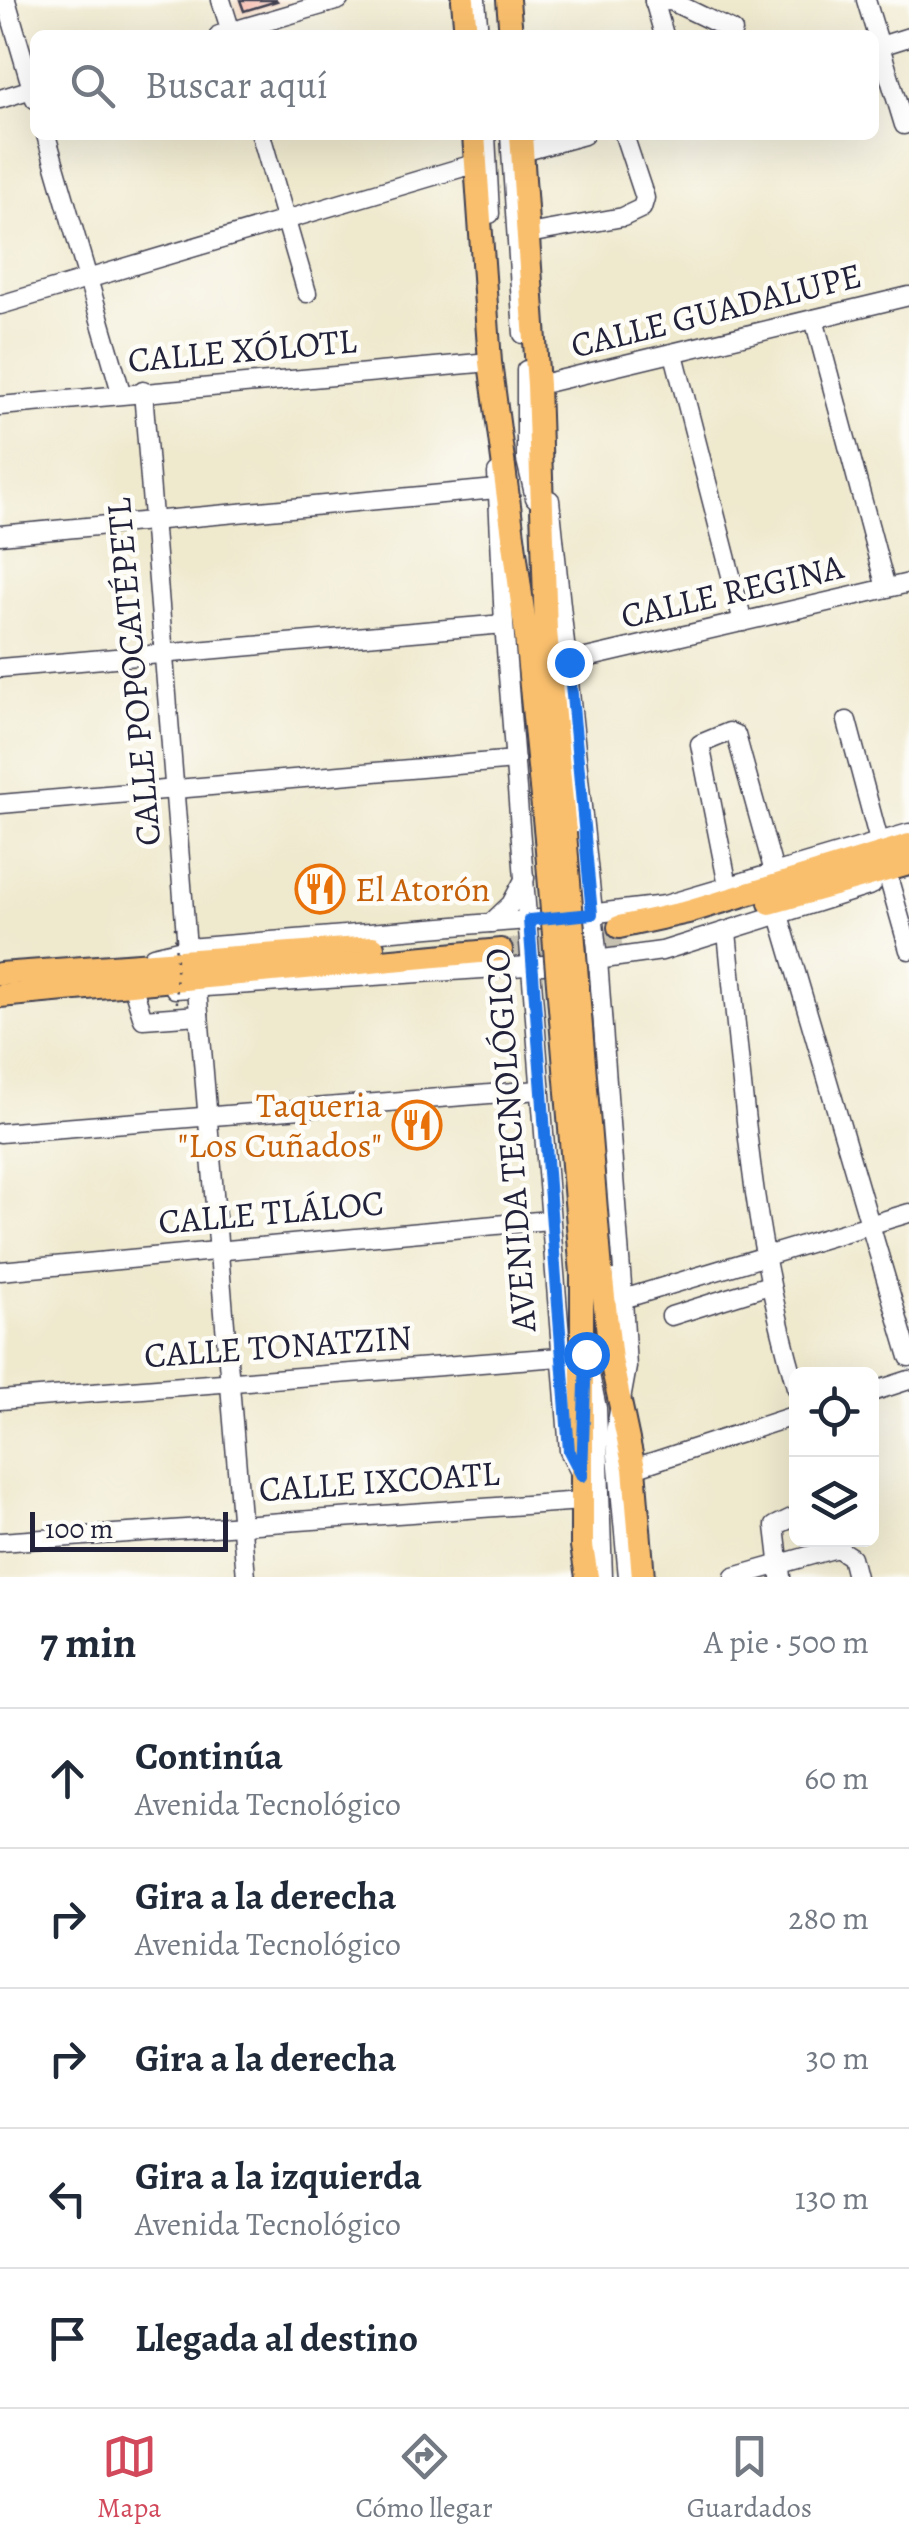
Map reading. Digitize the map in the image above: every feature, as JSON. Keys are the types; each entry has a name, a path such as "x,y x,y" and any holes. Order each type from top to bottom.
{"main road":[{"path":"463,0 466,30"},
{"path":"508,0 511,30"},
{"name":"AVENIDA TECNOLÓGICO","path":"475,140 482,163 490,362 502,484 525,627 592,1272 634,1468 643,1577"},
{"path":"482,163 516,145"},
{"name":"AVENIDA TECNOLÓGICO","path":"516,145 528,234 538,385 539,512 525,627"},
{"path":"909,846 620,934 670,932 909,864"},
{"path":"0,996 498,937"},
{"path":"0,974 135,977"},
{"name":"AVENIDA TECNOLÓGICO","path":"587,1577 582,1546 582,1476 592,1272"},
{"path":"577,1577 582,1546"}],"street":[{"path":"6,0 30,79"},
{"path":"221,0 226,30"},
{"path":"240,30 339,0"},
{"path":"476,0 479,30"},
{"path":"497,0 500,30"},
{"path":"866,0 873,30"},
{"path":"663,30 654,1 671,1 730,30"},
{"path":"879,46 909,37"},
{"path":"879,53 904,124"},
{"path":"0,99 30,93"},
{"path":"47,140 120,392"},
{"path":"261,140 307,294"},
{"path":"0,534 502,484 511,450 482,163 485,140"},
{"path":"539,512 526,460 527,384 516,145 550,140"},
{"path":"528,234 623,217 642,208 646,198 626,140"},
{"path":"0,306 482,163"},
{"name":"CALLE GUADALUPE","path":"538,385 909,296"},
{"path":"814,319 886,588"},
{"path":"674,354 743,622"},
{"name":"CALLE XÓLOTL","path":"0,406 120,392 490,362"},
{"name":"CALLE POPOCATÉPETL","path":"142,391 187,948"},
{"name":"AVENIDA TECNOLÓGICO","path":"538,446 553,515 598,960 627,1366 623,1409"},
{"name":"CALLE REGINA","path":"569,662 909,583"},
{"path":"0,668 525,627"},
{"name":"AVENIDA TECNOLÓGICO","path":"525,627 516,760 560,1357 569,1451 582,1476"},
{"path":"847,721 879,842"},
{"path":"728,886 700,746 702,740 729,732 736,736 774,872"},
{"path":"0,804 516,760"},
{"path":"135,977 187,948 498,937 529,920 666,905 909,833"},
{"path":"135,977 197,989 598,960 662,951 909,874"},
{"path":"498,937 525,877"},
{"path":"889,880 909,950"},
{"path":"779,915 909,1357"},
{"path":"727,932 762,1257 791,1367"},
{"path":"135,977 141,1019 199,1014"},
{"path":"197,989 246,1577"},
{"path":"0,1133 539,1090"},
{"path":"623,1299 909,1213"},
{"name":"CALLE TLÁLOC","path":"0,1270 549,1220"},
{"path":"671,1316 769,1286"},
{"path":"586,1354 597,1408 604,1577"},
{"name":"CALLE TONATZIN","path":"0,1400 560,1357"},
{"path":"879,1390 909,1380"},
{"path":"623,1409 615,1432 628,1577"},
{"path":"634,1468 789,1417"},
{"name":"CALLE IXCOATL","path":"0,1542 241,1522 582,1501"},
{"path":"780,1571 775,1526 789,1519"},
{"path":"734,1577 780,1571 844,1549 856,1577"}],"path":[{"path":"174,927 177,1003"}],"shaded area":[{"path":"232,0 298,0 238,20"}],"building":[{"path":"240,0 276,0 277,1 244,11"}],"tunnel":[{"path":"501,950 622,941"}],"place":[{"name":"El Atorón","path":"320,889"},
{"name":"Taqueria \"Los Cuñados\"","path":"417,1125"}],"route":[{"path":"569,662 592,914 529,920 569,1451 582,1476 586,1354"}]}
